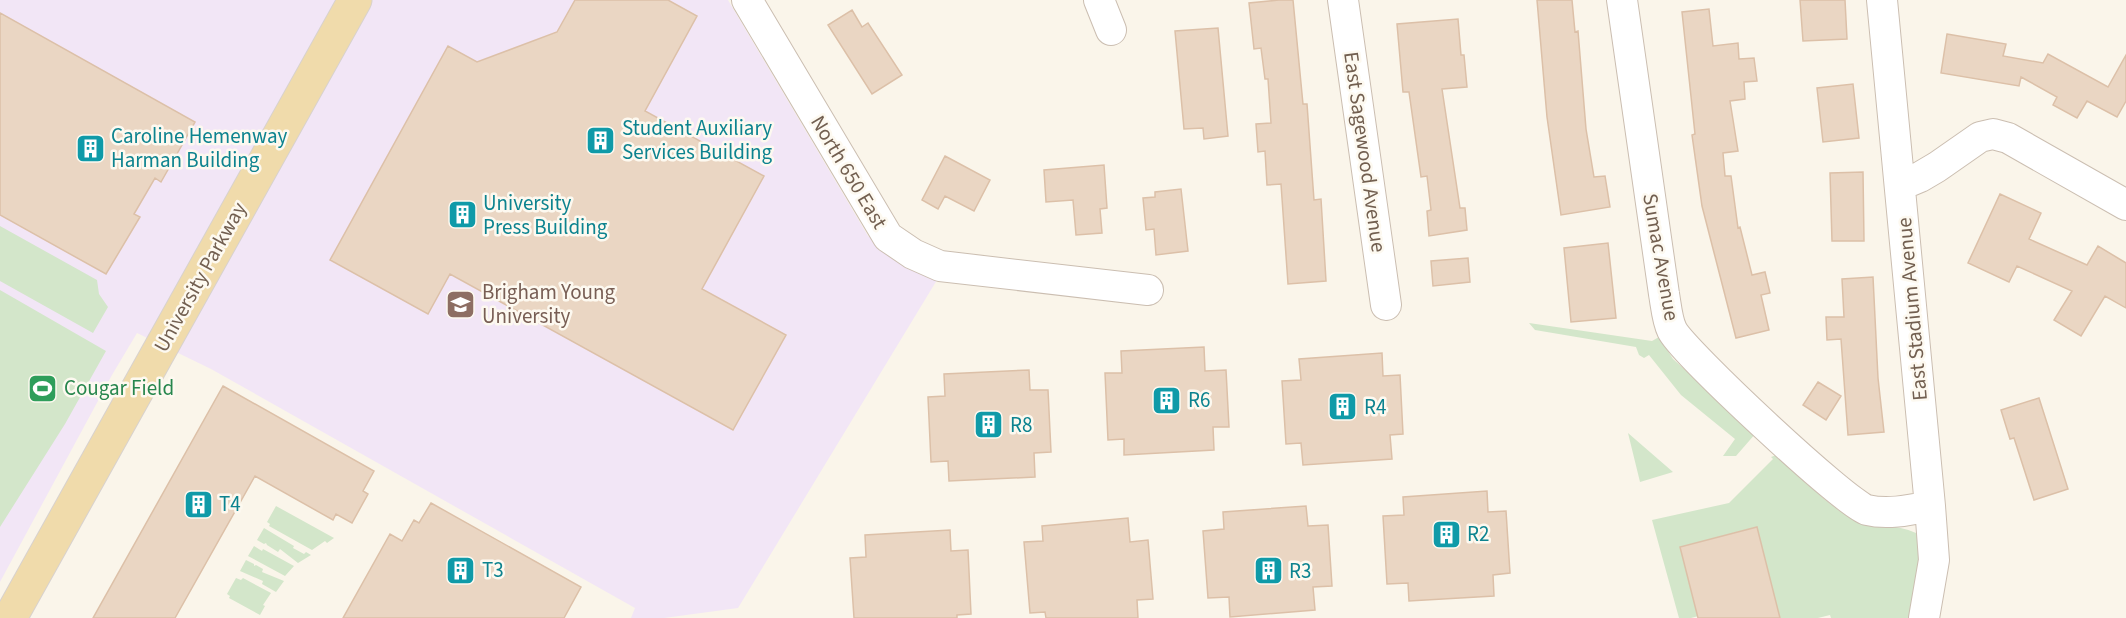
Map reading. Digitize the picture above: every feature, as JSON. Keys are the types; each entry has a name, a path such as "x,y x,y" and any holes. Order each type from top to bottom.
{"main road":[{"name":"University Parkway","path":"10,618 356,0"}],"street":[{"name":"North 650 East","path":"747,0 888,237 913,254 940,266 1148,290"},
{"path":"1100,0 1111,30"},
{"name":"East Sagewood Avenue","path":"1343,0 1386,304"},
{"name":"Sumac Avenue","path":"1622,0 1664,294 1672,330 1694,357 1827,482 1865,510 1898,512 1930,506"},
{"name":"East Stadium Avenue","path":"1882,0 1934,560 1924,618"},
{"path":"1900,185 1937,167 1980,137 1993,134 2008,138 2126,206"}],"shaded area":[{"name":"Brigham Young University","path":"0,0 728,0 868,236 940,275 738,608 664,618 631,618 635,608 211,369 137,333 0,582"}],"green space":[{"path":"0,226 97,280 99,294 108,307 93,333 0,281"},
{"name":"Cougar Field","path":"0,290 106,351 65,424 0,527"},
{"path":"1529,323 1652,341 1659,337 1673,359 1756,433 1736,456 1723,456 1735,439 1681,395 1649,355 1644,358 1639,355 1636,347 1535,330"},
{"path":"1628,433 1673,472 1640,482"},
{"path":"1779,454 1823,498 1843,513 1861,521 1916,533 1921,543 1914,618 1831,618 1830,615 1818,618 1780,618 1756,527 1680,547 1714,612 1691,618 1679,618 1652,520 1729,503 1773,459 1771,457"},
{"path":"276,506 334,538 312,550 269,526 267,522"},
{"path":"264,528 294,546 293,548 311,555 298,563 280,549 278,552 266,543 257,540"},
{"path":"254,546 294,566 285,576 248,556"},
{"path":"246,560 263,569 262,572 284,581 276,592 262,584 263,581 240,571"},
{"path":"236,578 241,580 243,578 271,593 260,615 229,598 227,594"}],"building":[{"path":"575,0 668,0 697,16 645,111 764,176 702,289 786,335 733,430 450,274 428,314 330,260 448,46 477,62 557,32"},
{"path":"1293,0 1303,104 1307,104 1314,200 1321,199 1326,281 1288,284 1281,184 1267,185 1265,151 1258,152 1256,124 1271,123 1268,79 1265,79 1261,48 1254,49 1249,3"},
{"path":"1537,0 1572,0 1575,32 1578,31 1586,129 1594,177 1605,176 1610,207 1561,215 1547,117"},
{"path":"1800,0 1845,0 1847,39 1803,41"},
{"path":"1709,9 1713,46 1738,43 1739,59 1754,58 1757,81 1744,82 1745,99 1730,101 1738,151 1723,153 1725,176 1731,176 1738,228 1740,227 1752,275 1765,272 1770,293 1761,295 1769,330 1736,338 1702,206 1692,135 1695,134 1682,12"},
{"path":"852,10 862,27 868,23 902,75 872,94 828,25"},
{"name":"Caroline Hemenway Harman Building","path":"0,13 195,122 161,182 155,178 134,214 140,217 106,274 0,215"},
{"path":"1458,19 1467,87 1442,89 1460,208 1465,208 1467,230 1429,236 1427,211 1431,210 1427,176 1421,177 1409,92 1403,92 1397,24"},
{"path":"1218,28 1228,136 1204,139 1203,128 1184,129 1175,31"},
{"path":"1947,34 2006,44 2003,56 2043,63 2048,54 2108,87 2126,55 2126,101 2117,117 2087,101 2077,118 2053,105 2057,97 2021,77 2019,86 1941,73"},
{"path":"1853,84 1859,138 1823,142 1817,88"},
{"path":"945,156 990,180 974,211 945,196 938,209 922,200"},
{"path":"1104,165 1107,208 1100,209 1102,233 1076,235 1073,200 1046,202 1044,170"},
{"path":"1863,172 1864,241 1832,241 1830,173"},
{"path":"1181,189 1188,251 1156,255 1154,229 1146,230 1143,198 1155,197 1155,192"},
{"path":"2000,194 2041,213 2029,239 2087,265 2098,246 2126,263 2126,308 2105,296 2081,336 2054,320 2072,291 2017,266 2009,282 1968,263"},
{"path":"1608,243 1616,318 1571,322 1564,248"},
{"path":"1468,258 1470,282 1433,286 1431,261"},
{"path":"1873,277 1878,378 1884,432 1848,435 1841,339 1827,340 1826,317 1844,317 1842,279"},
{"name":"R6","path":"1204,347 1205,371 1226,370 1229,427 1213,427 1214,450 1124,455 1124,439 1108,440 1105,373 1122,373 1121,351"},
{"name":"R4","path":"1382,353 1383,376 1400,375 1403,434 1390,435 1392,459 1303,465 1301,443 1286,444 1282,381 1301,380 1299,359"},
{"name":"R8","path":"1029,370 1030,390 1048,390 1051,452 1034,453 1035,477 949,481 948,461 931,462 928,397 945,396 944,374"},
{"path":"1818,382 1841,396 1826,420 1803,405"},
{"name":"T4","path":"223,386 374,471 363,491 368,494 352,523 336,514 333,520 255,476 175,618 93,618"},
{"path":"2039,398 2068,489 2034,500 2014,438 2010,439 2001,410"},
{"name":"R2","path":"1487,491 1488,512 1506,511 1510,573 1493,575 1494,596 1409,601 1408,583 1387,584 1383,516 1404,515 1403,497"},
{"name":"T3","path":"431,503 581,587 564,618 343,618 390,534 402,541 414,520 419,523"},
{"name":"R3","path":"1306,506 1308,526 1328,525 1332,586 1313,587 1315,610 1230,617 1229,597 1208,598 1203,531 1224,529 1223,512"},
{"path":"1128,518 1130,542 1148,540 1153,599 1137,600 1138,618 1046,618 1045,612 1030,613 1024,542 1043,541 1042,526"},
{"path":"1757,527 1780,618 1698,618 1680,547"},
{"path":"950,530 951,551 968,550 971,614 957,615 957,618 854,618 850,558 866,557 865,535"}],"place":[{"name":"Student Auxiliary Services Building","path":"601,140"},
{"name":"Caroline Hemenway Harman Building","path":"90,148"},
{"name":"University Press Building","path":"462,215"},
{"name":"Brigham Young University","path":"461,304"},
{"name":"Cougar Field","path":"43,388"},
{"name":"R6","path":"1167,400"},
{"name":"R4","path":"1343,407"},
{"name":"R8","path":"989,425"},
{"name":"T4","path":"198,504"},
{"name":"R2","path":"1446,534"},
{"name":"T3","path":"461,570"},
{"name":"R3","path":"1268,571"}]}
